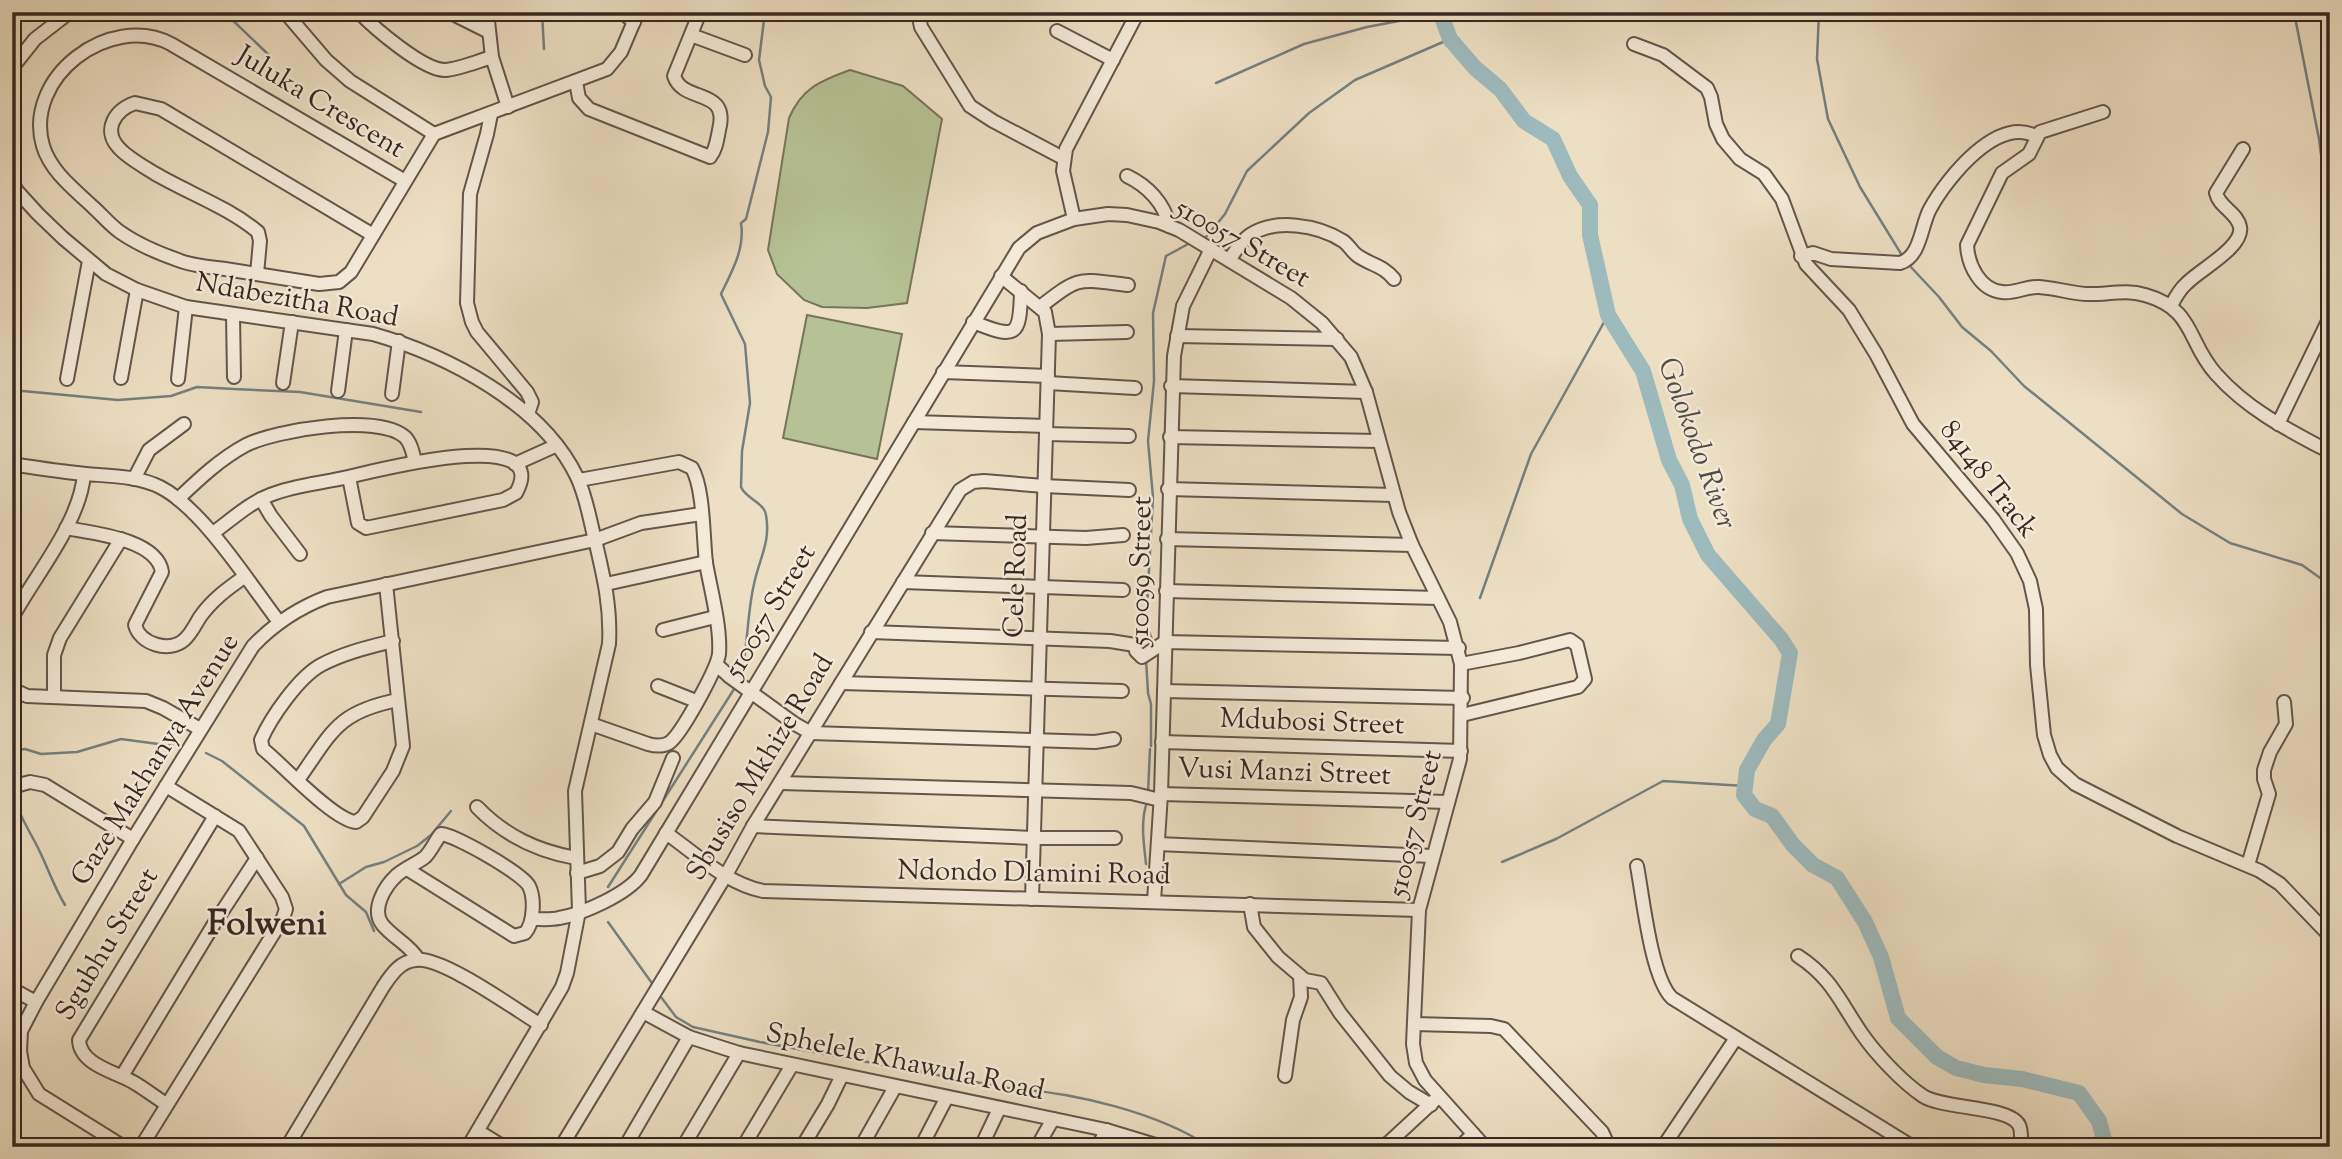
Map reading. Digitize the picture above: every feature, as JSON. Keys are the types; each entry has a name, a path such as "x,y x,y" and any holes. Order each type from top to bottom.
{"street":[{"path":"12,68 35,39 71,12"},
{"path":"285,12 326,60 350,81 435,134 602,72 621,52 636,17 622,12"},
{"path":"359,12 379,34 435,68 451,69 492,57"},
{"path":"449,12 489,32"},
{"path":"487,12 492,57 508,107"},
{"path":"576,82 579,98 589,109 710,157 714,152 721,124 720,111 714,102 682,88 674,76 700,12"},
{"path":"918,12 921,27 970,106 1063,158"},
{"path":"1074,219 1063,171 1063,158 1069,141 1113,60 1134,14"},
{"path":"1058,31 1113,60"},
{"name":"Juluka Crescent","path":"405,181 248,88 155,37 137,34 117,36 95,46 64,69 49,88 45,100 40,133 50,161 69,186 117,230 146,246 185,262 319,284 339,282 351,272 435,134"},
{"path":"691,35 745,55"},
{"name":"84148 Track","path":"1634,44 1663,55 1707,88 1716,124 1723,139 1740,159 1763,174 1782,199 1801,256 1813,274 1835,293 1858,323 1913,424 1993,519 2023,564 2036,609 2037,665 2044,735 2057,768 2075,784 2177,836 2248,865 2280,884 2330,936"},
{"path":"257,274 260,241 258,232 167,181 120,150 112,137 113,120 117,113 135,103 161,109 373,235"},
{"path":"2103,112 2047,128 2036,137 2029,154 2002,173 1967,245 1970,264 1980,279 1992,290 2001,292 2035,287 2090,294 2124,292 2145,295 2171,306 2186,321 2202,357 2216,375 2256,411 2330,452"},
{"path":"491,114 470,194 467,303 477,332 527,392 531,402 528,414"},
{"path":"1801,256 1813,253 1831,259 1900,263 1906,261 1913,254 1931,207 1959,169 1979,149 2001,135 2013,132 2021,131 2036,137"},
{"path":"2171,306 2186,284 2239,239 2241,229 2238,222 2218,200 2216,193 2244,149"},
{"path":"1127,176 1142,185 1158,201 1165,211 1169,226"},
{"name":"Ndabezitha Road","path":"12,182 38,214 89,261 106,274 137,290 187,307 373,334 399,341 489,385 528,414 579,480 606,584 610,619 609,644 575,791 579,911 567,974 541,1025 468,1147"},
{"name":"510057 Street","path":"532,919 558,918 579,911 630,887 640,875 1019,248 1037,233 1074,219 1108,214 1127,215 1169,226 1291,298 1337,339 1351,357 1366,392 1394,495 1412,545 1450,622 1459,648 1461,664 1461,751 1419,910 1413,1044 1416,1063 1435,1101 1474,1134 1485,1147"},
{"path":"1229,260 1251,234 1270,226 1301,226 1339,239 1357,255 1382,267 1394,279"},
{"name":"510059 Street","path":"1154,901 1161,797 1171,386 1177,336 1188,293 1211,249"},
{"path":"67,379 89,261"},
{"path":"1001,276 1041,307 1080,280 1128,285"},
{"path":"121,377 137,290"},
{"path":"973,322 1006,333 1015,330 1020,322 1020,291"},
{"path":"177,379 187,307"},
{"name":"Cele Road","path":"1032,898 1049,334 1046,316 1041,307"},
{"path":"233,315 234,377"},
{"path":"2278,424 2330,317"},
{"path":"283,383 292,322"},
{"path":"338,391 346,330"},
{"path":"1049,334 1127,332"},
{"path":"1177,336 1337,339"},
{"path":"392,394 399,341"},
{"path":"943,372 1135,388"},
{"path":"1171,386 1366,392"},
{"path":"914,422 1129,436"},
{"path":"134,480 149,450 184,424"},
{"path":"178,499 222,459 247,445 315,427 359,425 396,432 407,438 415,462"},
{"path":"1170,437 1380,441"},
{"path":"515,464 555,446"},
{"path":"213,533 261,499 277,492 415,462 464,455 503,459 515,464 521,473 516,493 510,498 366,528 358,523 349,477"},
{"path":"579,480 685,463 692,468 699,483 706,562 719,641 717,665 674,738 662,745 648,744 591,724"},
{"path":"12,464 134,480 160,487 178,499 213,533 279,622"},
{"path":"12,618 66,528 85,474"},
{"name":"Sbusiso Mkhize Road","path":"561,1147 953,498 966,485 984,481 1044,486"},
{"path":"1044,486 1129,489"},
{"path":"1168,489 1394,495"},
{"path":"261,499 300,554"},
{"name":"Gaze Makhanya Avenue","path":"124,1147 48,1102 32,1086 18,1069 21,1031 200,729 244,658 262,637 279,622 327,597 595,540 641,523 701,514"},
{"path":"66,528 121,539 157,559 162,568 160,578 135,625 139,635 148,642 170,646 183,641 211,603 244,577"},
{"path":"932,533 1042,537 1123,535"},
{"path":"54,696 54,655 60,638 121,539"},
{"path":"1167,540 1412,545"},
{"path":"606,584 706,562"},
{"path":"903,582 1123,590"},
{"path":"386,584 393,641 398,700 403,736 401,753 387,782 359,821 349,822 336,814 263,749 261,740 292,692 314,669 336,658 393,641"},
{"path":"1166,591 1438,598"},
{"path":"663,629 715,617"},
{"path":"872,632 1110,641 1135,645 1136,651 1142,657 1165,642 1459,648"},
{"path":"1461,664 1570,640 1577,645 1584,680 1578,687 1462,715"},
{"path":"717,665 811,733 1095,741 1114,739"},
{"path":"841,683 1122,691"},
{"path":"658,686 696,701"},
{"path":"12,689 27,696 146,701 200,729"},
{"path":"1164,691 1463,698"},
{"path":"298,780 338,725 360,710 398,700"},
{"path":"2248,865 2268,800 2269,791 2264,770 2270,752 2286,724 2284,702"},
{"name":"Mdubosi Street","path":"1162,742 1461,751"},
{"path":"577,873 600,866 618,852 632,829 655,802 673,758"},
{"path":"12,787 30,782 45,785 134,839"},
{"name":"Vusi Manzi Street","path":"781,783 1131,793 1161,797 1448,802"},
{"path":"141,1147 285,914 282,897 239,831 166,786"},
{"path":"477,807 494,824 519,841 557,855 576,858"},
{"name":"Sgubhu Street","path":"166,1104 122,1076 98,1065 83,1052 78,1043 215,816"},
{"path":"753,826 1033,838 1115,838"},
{"name":"Ndondo Dlamini Road","path":"666,833 726,875 748,888 763,891 1419,910"},
{"path":"407,869 509,934 518,936 525,933 532,919 531,893 527,884 479,850 445,834 438,836 425,856 407,869 389,884 380,901 378,915 383,925 409,946 418,959"},
{"path":"1158,844 1432,856"},
{"path":"122,1076 257,858"},
{"path":"1637,866 1662,985 1672,998 1913,1147"},
{"path":"1250,904 1252,924 1278,957 1300,976 1321,983 1340,1013 1390,1076 1409,1092 1435,1101 1384,1147"},
{"path":"1798,956 1831,983 1869,1044 1916,1090 1937,1103 1969,1106 2013,1119 2020,1127 2021,1147"},
{"path":"287,1147 392,974 404,963 418,959 443,966 541,1025"},
{"path":"1285,1076 1293,1020 1302,991 1300,976"},
{"path":"12,989 36,1002"},
{"name":"Sphelele Khawula Road","path":"643,1012 689,1037 739,1053 1106,1130 1159,1146"},
{"path":"1414,1024 1491,1026 1504,1029 1602,1132 1609,1147"},
{"path":"625,1147 689,1037"},
{"path":"1664,1147 1736,1038"},
{"path":"684,1147 739,1053"},
{"path":"743,1147 792,1065"},
{"path":"802,1147 842,1075"},
{"path":"861,1147 895,1087"},
{"path":"921,1147 947,1097"},
{"path":"981,1147 999,1108"},
{"path":"1037,1147 1054,1119"},
{"path":"1098,1147 1106,1130"},
{"path":"478,1131 504,1147"},
{"path":"1460,1147 1474,1134"}],"green space":[{"path":"850,70 903,86 942,119 907,303 867,308 822,307 804,300 777,274 768,250 789,118 800,99 813,87"},
{"path":"807,315 902,334 877,459 783,438"}],"waterway":[{"path":"224,12 271,57"},
{"path":"542,12 544,49"},
{"path":"741,676 752,595 766,542 767,525 765,511 741,487 742,451 750,403 745,344 721,294 739,251 741,223 746,219 768,132 771,97 765,86 759,60 765,12"},
{"name":"Golokodo River","path":"1440,12 1450,39 1475,68 1500,89 1524,121 1553,139 1570,176 1590,205 1590,235 1608,315 1643,371 1669,460 1682,485 1690,519 1708,555 1790,653 1778,724 1764,740 1747,770 1744,795 1755,809 1772,816 1793,845 1813,865 1837,878 1865,922 1881,957 1898,1018 1937,1057 1956,1068 1984,1075 2022,1079 2079,1093 2099,1121 2106,1147"},
{"path":"1819,12 1817,59 1828,119 1860,187 1903,257"},
{"path":"2294,12 2319,139 2330,222"},
{"path":"1216,83 1304,44 1367,27 1441,13"},
{"path":"1206,237 1225,214 1247,171 1309,113 1355,80 1450,39"},
{"path":"1149,648 1152,639 1146,625 1153,497 1148,441 1154,381 1153,313 1166,256 1190,243"},
{"path":"1909,265 1962,327 1991,351 2024,386 2182,514 2230,543 2302,565 2330,585"},
{"path":"1480,598 1531,454 1608,315"},
{"path":"12,390 118,400 171,396 197,387 300,392 421,412"},
{"path":"1146,659 1151,704 1151,746"},
{"path":"608,887 736,686"},
{"path":"12,751 25,749 41,754 77,752 121,739 173,746"},
{"path":"1148,793 1150,749"},
{"path":"206,753 222,761 304,826 346,895 366,912 374,931"},
{"path":"1502,862 1556,839 1663,781 1745,786"},
{"path":"13,794 65,905"},
{"path":"1146,864 1143,825 1147,802"},
{"path":"339,884 366,867 384,862 417,846 431,835 451,811"},
{"path":"608,922 654,986"},
{"path":"661,997 676,1017 693,1027 760,1042 1115,1106 1166,1124 1210,1147"}],"district":[{"name":"Folweni","path":"267,925"}]}
